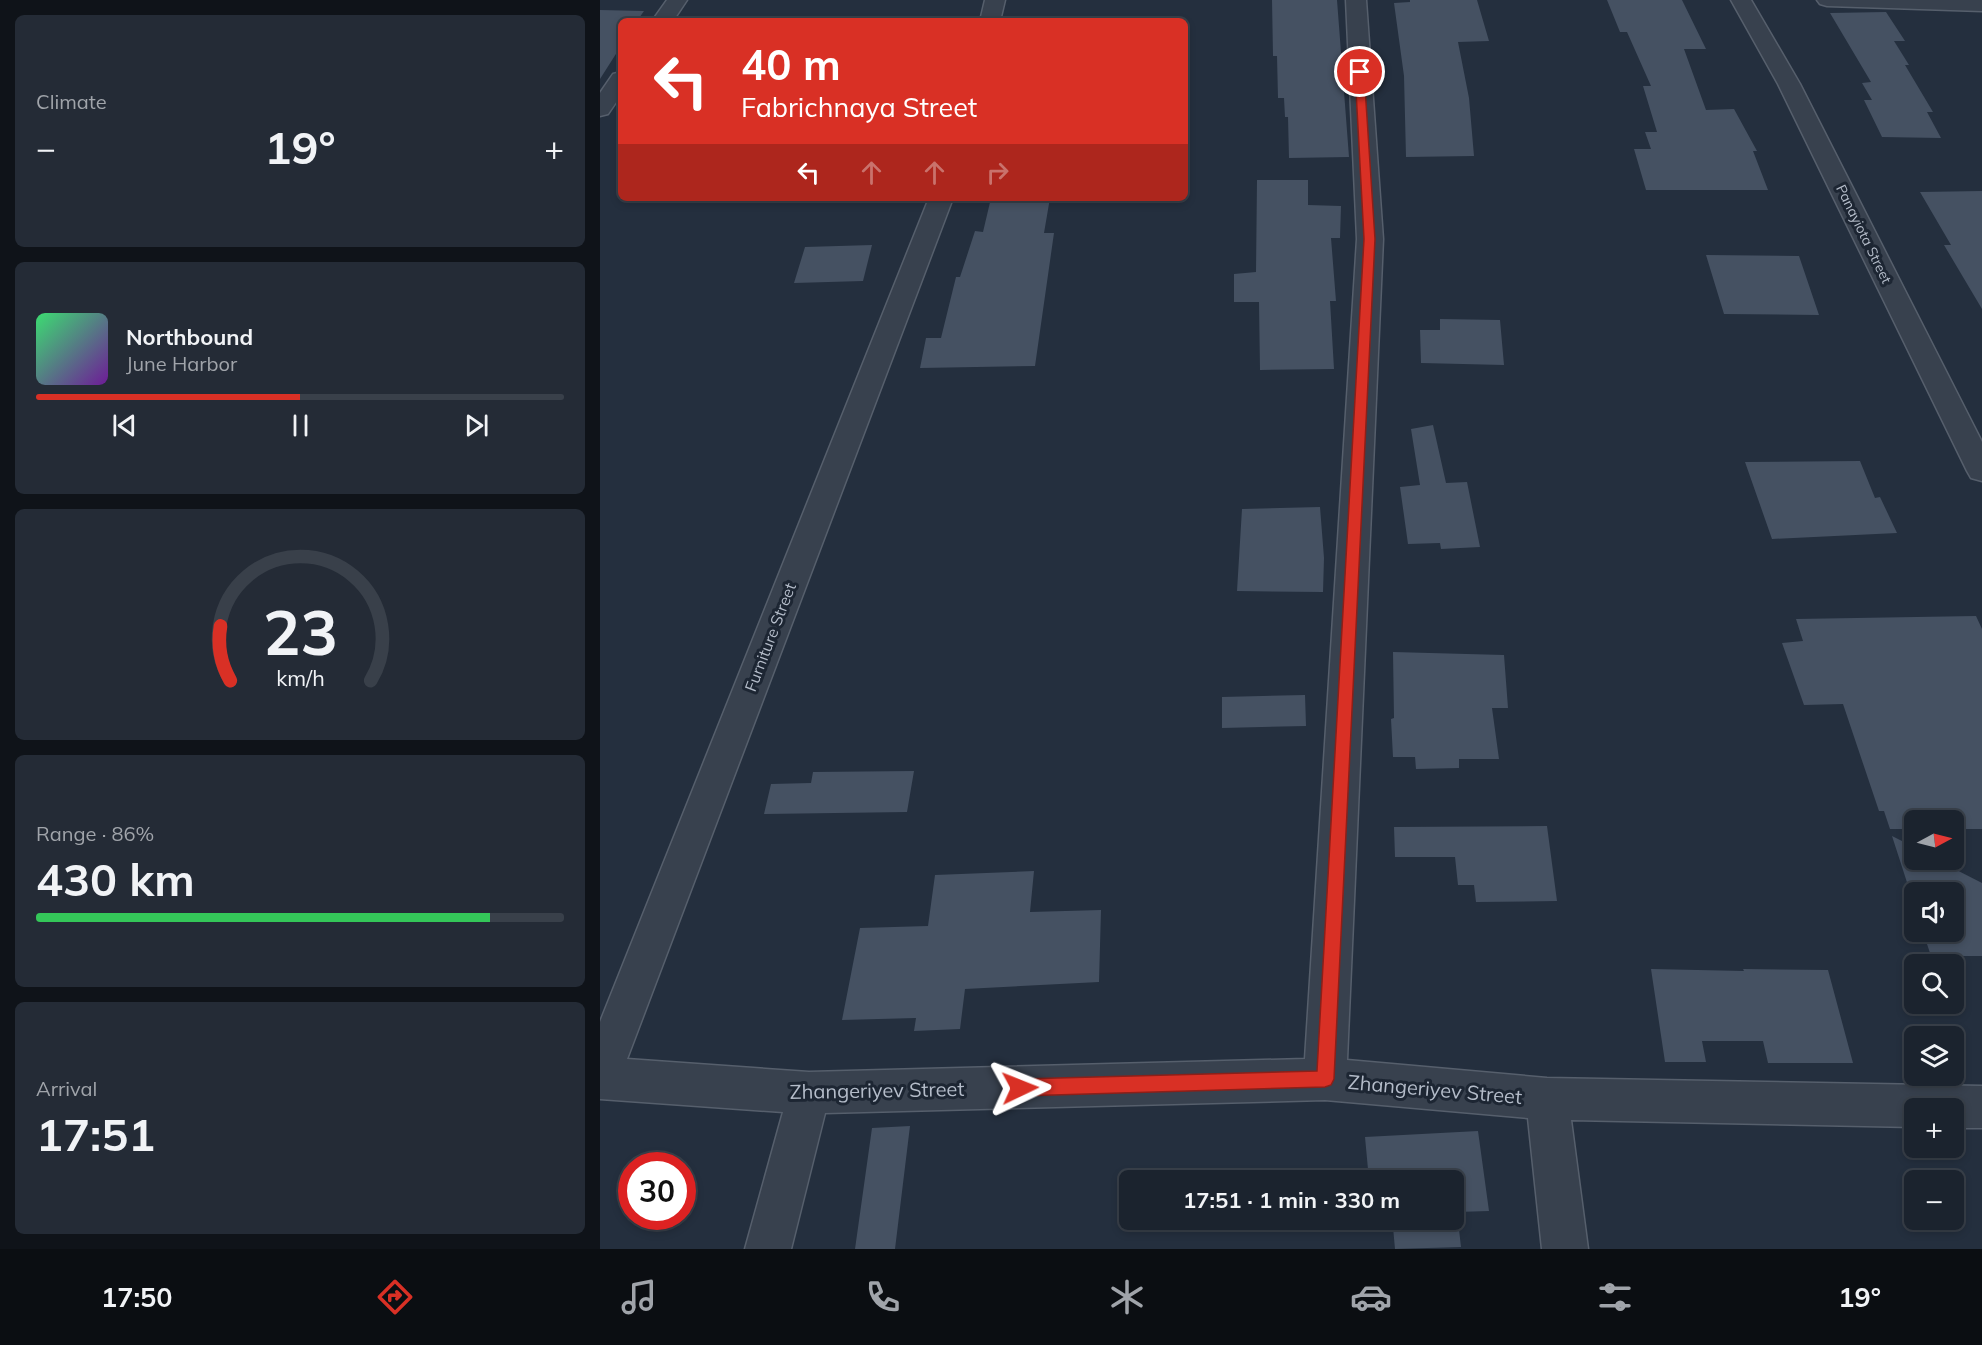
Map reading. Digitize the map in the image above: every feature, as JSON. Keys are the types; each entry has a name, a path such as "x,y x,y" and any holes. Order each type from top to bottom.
{"street":[{"path":"664,18 677,0"},
{"path":"991,18 995,0"},
{"path":"1325,1079 1370,239 1356,0"},
{"name":"Panayiota Street","path":"1741,0 1789,84 1982,471"},
{"path":"1827,0 1982,4"},
{"path":"600,109 618,83"},
{"name":"Furniture Street","path":"600,1077 940,201"},
{"name":"Zhangeriyev Street","path":"600,1077 809,1093 1325,1079 1547,1100 1982,1107"},
{"path":"768,1249 809,1093"},
{"path":"1547,1100 1565,1249"}],"building":[{"path":"1272,0 1337,0 1349,157 1289,158 1288,117 1285,117 1284,98 1278,98 1277,56 1273,56"},
{"path":"1410,0 1477,0 1489,41 1458,42 1469,98 1474,156 1406,157 1404,76 1394,3 1410,2"},
{"path":"1607,0 1682,0 1706,49 1684,49 1706,110 1734,109 1757,151 1753,151 1768,190 1646,190 1634,149 1651,149 1645,132 1657,132 1643,86 1651,86 1627,32 1620,32"},
{"path":"600,10 644,11 639,18 618,18 618,51 600,79"},
{"path":"1886,12 1905,41 1894,41 1909,65 1905,65 1933,112 1927,112 1941,138 1882,137 1864,100 1872,100 1862,83 1871,82 1830,13"},
{"path":"1257,180 1308,180 1308,205 1341,206 1340,238 1331,238 1336,301 1330,301 1334,369 1260,370 1259,302 1234,302 1234,274 1256,272"},
{"path":"1982,191 1982,309 1944,245 1951,245 1920,192"},
{"path":"990,201 1049,201 1044,233 1054,233 1035,366 920,368 926,338 941,338 956,277 960,277 975,231 983,232"},
{"path":"872,245 863,281 794,283 805,247"},
{"path":"1706,255 1799,256 1819,315 1724,314"},
{"path":"1440,319 1500,320 1504,365 1421,363 1420,330 1440,330"},
{"path":"1433,425 1446,483 1467,482 1480,547 1441,549 1440,543 1408,544 1400,487 1420,485 1411,429"},
{"path":"1860,461 1875,498 1880,497 1897,533 1772,539 1745,462"},
{"path":"1320,507 1324,558 1323,592 1237,591 1242,509"},
{"path":"1976,616 1982,629 1982,829 1964,829 1964,810 1904,810 1904,829 1890,829 1884,811 1879,811 1843,704 1804,705 1782,643 1803,641 1796,619"},
{"path":"1393,652 1504,655 1508,708 1492,708 1499,759 1459,759 1459,768 1416,769 1415,757 1393,757 1391,719 1394,718"},
{"path":"1305,695 1306,726 1222,728 1222,697"},
{"path":"914,771 907,812 764,814 771,784 811,783 813,772"},
{"path":"1547,826 1557,901 1476,902 1474,885 1458,885 1455,857 1395,857 1394,827"},
{"path":"1892,836 1904,842 1904,870 1957,870 1982,883 1982,956 1930,954 1926,942 1964,942 1964,882 1907,882"},
{"path":"1034,871 1030,912 1101,910 1099,982 965,989 960,1029 914,1031 916,1018 842,1020 860,928 928,926 935,875"},
{"path":"1651,969 1828,970 1853,1063 1768,1063 1763,1041 1702,1041 1706,1062 1665,1062"},
{"path":"910,1126 895,1249 855,1249 872,1128"},
{"path":"1478,1131 1489,1211 1464,1212 1464,1170 1368,1170 1365,1137"},
{"path":"1393,1230 1459,1230 1461,1247 1395,1249"}],"route":[{"path":"1020,1088 1325,1079 1370,239 1360,72"}]}
